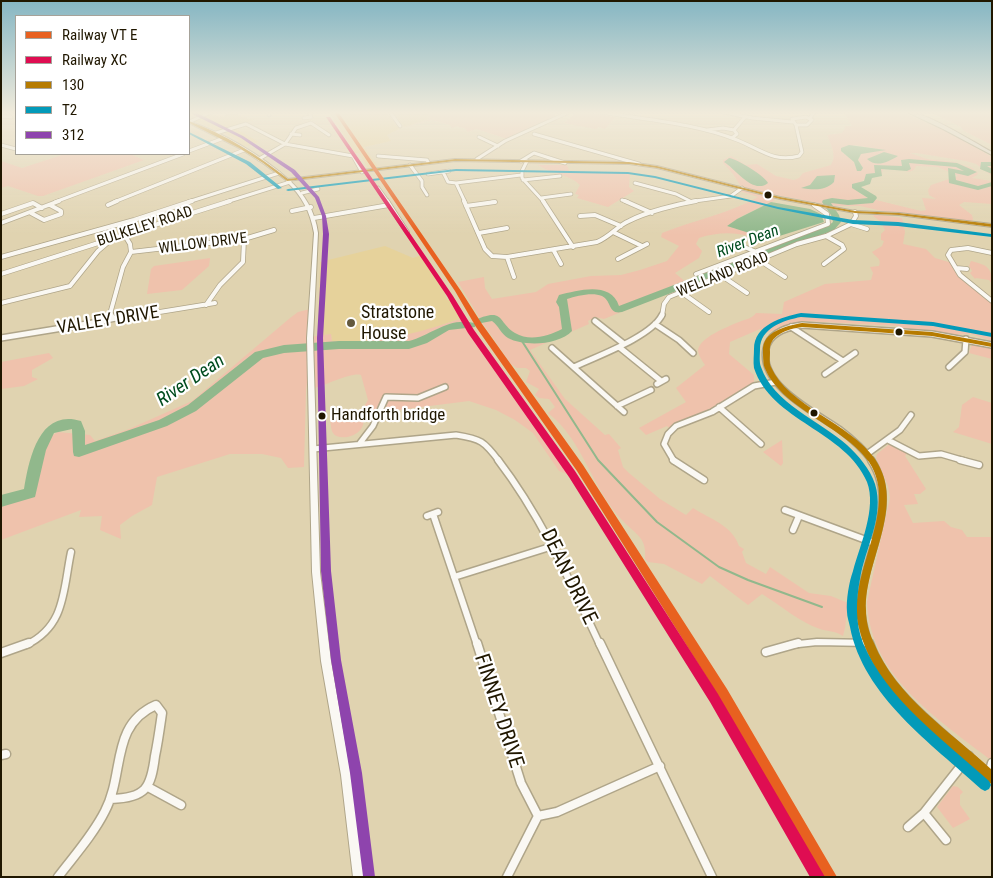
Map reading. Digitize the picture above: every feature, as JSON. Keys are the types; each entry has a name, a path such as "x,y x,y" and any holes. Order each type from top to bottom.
{"main road":[{"path":"249,153 279,172 289,181 428,162 477,159 639,164 816,205 855,212 899,214 992,226"}],"street":[{"path":"108,205 206,163 235,153"},
{"path":"259,159 269,153"},
{"path":"338,153 353,156 364,171"},
{"path":"477,159 485,153"},
{"path":"521,161 534,153 566,163"},
{"path":"600,153 639,164"},
{"path":"766,153 780,159 788,159 801,153"},
{"path":"1,223 180,155"},
{"path":"378,156 420,159 427,160 428,162"},
{"path":"777,163 780,159"},
{"path":"527,162 521,175 523,180 541,198 573,247"},
{"path":"410,165 422,181 422,186 428,195"},
{"path":"428,174 449,171"},
{"path":"1,257 134,220 279,172"},
{"path":"443,172 448,182 456,183 521,175"},
{"path":"523,180 560,176"},
{"path":"289,181 302,193 311,208 316,233 310,338 316,572 324,641 346,775 359,877"},
{"name":"BULKELEY ROAD","path":"1,274 289,181"},
{"path":"456,183 479,233 482,244 489,254 496,257 554,251 603,240 615,233 628,221 690,202 731,196 742,188"},
{"path":"635,183 676,194 690,202"},
{"path":"378,188 407,232"},
{"path":"302,193 318,189"},
{"path":"541,198 571,194"},
{"path":"622,200 652,213"},
{"path":"466,206 495,202"},
{"path":"1,214 33,203 42,208"},
{"path":"31,213 44,220 61,214 50,205"},
{"path":"314,218 389,205"},
{"path":"696,274 754,250 828,224 827,214 816,205"},
{"path":"291,211 311,208"},
{"path":"855,212 856,218 851,224 867,229"},
{"path":"580,216 595,215 621,226"},
{"path":"134,220 139,229"},
{"name":"WELLAND ROAD","path":"655,324 662,317 666,300 680,292 797,244 826,236 851,224"},
{"path":"479,233 507,228"},
{"name":"WILLOW DRIVE","path":"131,252 244,239 274,230"},
{"path":"615,233 644,245 618,259"},
{"path":"112,317 110,314 118,283 123,267 131,252 130,244 124,234"},
{"path":"824,264 844,249 842,245 826,236"},
{"path":"1,303 70,286 98,251 112,238"},
{"path":"206,305 220,285 243,262 244,239"},
{"path":"725,247 737,244 754,250"},
{"path":"991,300 956,268 948,256 951,250 968,248 992,253"},
{"path":"554,251 562,264"},
{"path":"507,257 514,277"},
{"path":"759,260 785,277"},
{"path":"956,268 967,269"},
{"path":"722,276 748,293"},
{"path":"973,285 982,284"},
{"path":"680,292 710,312"},
{"name":"VALLEY DRIVE","path":"1,338 99,322 112,317 118,319 215,303"},
{"path":"595,321 661,381"},
{"path":"574,367 606,350 622,346 655,324 679,340 693,353"},
{"path":"990,776 904,696 878,663 869,644 864,627 861,600 884,496 877,471 867,454 840,430 792,396 776,382 766,364 765,349 775,335 791,327 815,324 932,334 992,345"},
{"path":"791,327 843,361"},
{"path":"949,367 965,353 968,347 966,339"},
{"path":"552,348 574,367 585,380 624,412"},
{"path":"825,374 855,353"},
{"path":"704,480 672,460 664,449 664,441 668,434 676,426 719,408 754,386 776,382"},
{"path":"360,443 373,426 386,397 418,398 445,387"},
{"path":"617,406 651,390"},
{"path":"719,408 761,444"},
{"path":"867,454 903,427 911,415"},
{"name":"DEAN DRIVE","path":"313,449 456,435 476,438 488,446 520,488 553,546 712,877"},
{"path":"888,440 919,456 941,454 979,465"},
{"path":"962,460 962,467"},
{"path":"785,510 832,526 874,544"},
{"name":"FINNEY DRIVE","path":"433,514 507,734 521,782 532,808 538,816"},
{"path":"793,530 799,516"},
{"path":"454,577 553,546"},
{"path":"1,653 35,641 56,622 70,552"},
{"path":"766,652 774,648 799,644 869,644"},
{"path":"58,877 100,821 111,799 123,741 129,727 140,711 156,705 162,713 162,722 152,779 148,787 137,795 111,799"},
{"path":"908,827 924,813 969,756"},
{"path":"990,776 992,763"},
{"path":"507,877 538,816 557,812 660,766"},
{"path":"148,787 181,805"},
{"path":"924,813 946,840"}],"shaded area":[{"path":"355,153 368,153 379,168 369,170 359,153"},
{"path":"843,153 854,162 857,171 863,168 858,160 861,153 985,153 992,157 992,176 976,164 966,161 910,153 927,159 954,162 972,168 978,173 972,178 992,181 992,204 964,202 959,205 972,215 971,223 896,214 860,206 836,206 776,195 774,201 742,216 727,226 767,238 762,240 731,233 699,238 696,244 702,251 699,258 675,273 687,283 683,287 604,319 595,317 588,321 589,324 530,350 565,399 605,435 609,434 621,448 618,450 623,467 660,499 686,515 693,508 720,523 736,539 739,546 744,549 742,552 746,563 766,574 770,567 809,593 831,596 848,603 843,636 805,623 762,594 748,605 710,576 702,584 664,564 648,562 645,559 644,546 640,537 612,508 570,437 548,413 555,407 549,399 539,398 535,395 539,389 526,382 530,371 526,368 517,368 511,364 482,322 458,282 484,277 485,288 492,299 536,292 548,284 591,276 621,275 667,261 679,246 661,237 662,233 735,208 758,197 739,191 742,188 723,163 723,160 731,156 746,165 757,164 776,176 794,180 803,173 831,165 833,154","holes":["888,166 909,172 914,170 916,166 938,167 958,176 931,185 928,190 929,195 936,199 922,198 926,210 921,211 868,198 859,193 861,188 859,185 863,180 881,175 884,168"]},
{"path":"843,153 867,153 861,154 858,160 863,168 861,171 857,171 854,162"},
{"path":"882,153 898,156 878,164 867,159"},
{"path":"62,155 132,155 144,160 43,196 8,186 1,188 1,161 22,168"},
{"path":"729,158 750,168 762,176 768,183 756,186 745,180 724,162"},
{"path":"538,165 567,165 570,173 630,173 629,187 634,191 608,207 577,198 579,195 575,194 580,185 576,181"},
{"path":"835,175 834,182 827,187 815,189 801,188 810,185 817,176"},
{"path":"771,202 810,209 821,214 824,222 773,238 762,237 727,226"},
{"path":"875,214 902,218 905,232 903,244 926,249 935,258 952,263 962,275 992,301 992,341 971,334 940,335 902,331 899,326 804,321 765,333 760,329 730,342 729,354 754,375 754,386 719,407 671,430 667,426 646,435 639,428 686,402 676,388 705,365 698,351 699,346 708,337 750,318 756,313 782,314 784,302 825,284 871,280 873,273 870,267 879,266 880,263 872,252 882,246 884,241 881,240 881,234 885,230 880,221 873,216"},
{"path":"385,246 413,258 422,255 438,274 447,300 451,299 465,317 412,335 376,340 332,341 331,334 318,336 320,262"},
{"path":"210,258 209,266 182,290 147,294 151,269 154,266"},
{"path":"971,261 981,264 990,270 992,284 989,280 975,279 970,273 972,271 969,266"},
{"path":"310,309 310,337 331,334 332,341 367,341 400,336 465,317 546,436 567,474 559,471 533,433 515,420 496,410 469,401 371,415 362,410 368,400 361,375 345,377 315,388 310,362 306,390 304,467 288,468 281,458 262,454 230,454 157,477 152,505 120,525 121,539 100,530 102,516 79,517 81,510 1,540 1,506 36,492 44,440 58,432 90,435 95,441 129,429 192,401 290,318 298,312"},
{"path":"972,344 992,347 992,359 969,353"},
{"path":"49,353 53,358 32,370 32,377 38,379 24,386 1,389 1,362"},
{"path":"973,397 992,403 992,444 953,432 959,427 962,405"},
{"path":"362,414 364,421 358,432 347,437 336,436 333,433 330,421"},
{"path":"782,440 783,463 781,466 763,452"},
{"path":"892,442 908,452 905,456 926,489 920,494 914,494 918,504 904,505 913,523 944,521 951,527 962,530 967,537 992,537 992,761 950,729 910,694 880,653 871,629 867,602 890,498 888,486 876,458 877,454"},
{"path":"953,786 958,787 963,792 960,795 960,805 970,819 953,828 937,807"}],"waterway":[{"name":"River Dean","path":"479,322 487,319 497,319 509,334 527,341 541,340 567,331 564,307 561,302 562,297 585,292 601,293 608,295 614,307 618,310 831,228 837,222 835,215 826,202 832,200 848,202 870,201 873,198 855,186 867,182 869,176 879,174 877,167 907,169 904,162 909,161 957,165 973,172 968,174 951,170 952,181 978,188 992,184"},
{"name":"River Dean","path":"992,164 984,164 983,167 992,172"},
{"name":"River Dean","path":"1,501 30,493 34,469 43,441 50,430 56,427 77,424 79,452 163,423 192,408 259,355 284,349 339,345 409,345 423,341 447,327 471,325"},
{"path":"520,338 598,460 657,522 719,567 748,580 822,607"}],"transit line":[{"name":"T2","path":"228,153 248,163 280,188"},
{"name":"130","path":"250,153 287,180"},
{"name":"312","path":"266,153 293,171 317,198 324,216 326,234 320,338 326,571 336,660 356,773 369,876"},
{"path":"364,153 479,325 580,468 723,693 830,877"},
{"name":"130","path":"287,180 455,160 629,163 657,167 780,198 855,212 899,214 992,226"},
{"name":"T2","path":"288,190 456,170 628,173 655,177 778,208 853,222 898,224 991,236"},
{"name":"T2","path":"985,785 913,720 890,696 871,670 858,642 852,612 855,579 872,519 873,495 871,483 860,463 844,446 782,402 766,385 757,366 757,344 759,337 768,327 781,320 801,315 933,324 992,335"},
{"name":"130","path":"992,345 932,334 802,325 791,327 775,334 768,342 766,348 767,365 776,381 790,396 862,448 873,462 880,479 883,497 882,515 863,587 861,605 862,622 871,649 881,668 908,702 992,778"}],"rail line":[{"name":"XC","path":"352,153 450,296 471,331 572,474 714,698 818,877"}],"place":[{"name":"Stratstone House","path":"351,323"},
{"name":"Handforth bridge","path":"322,416"}]}
